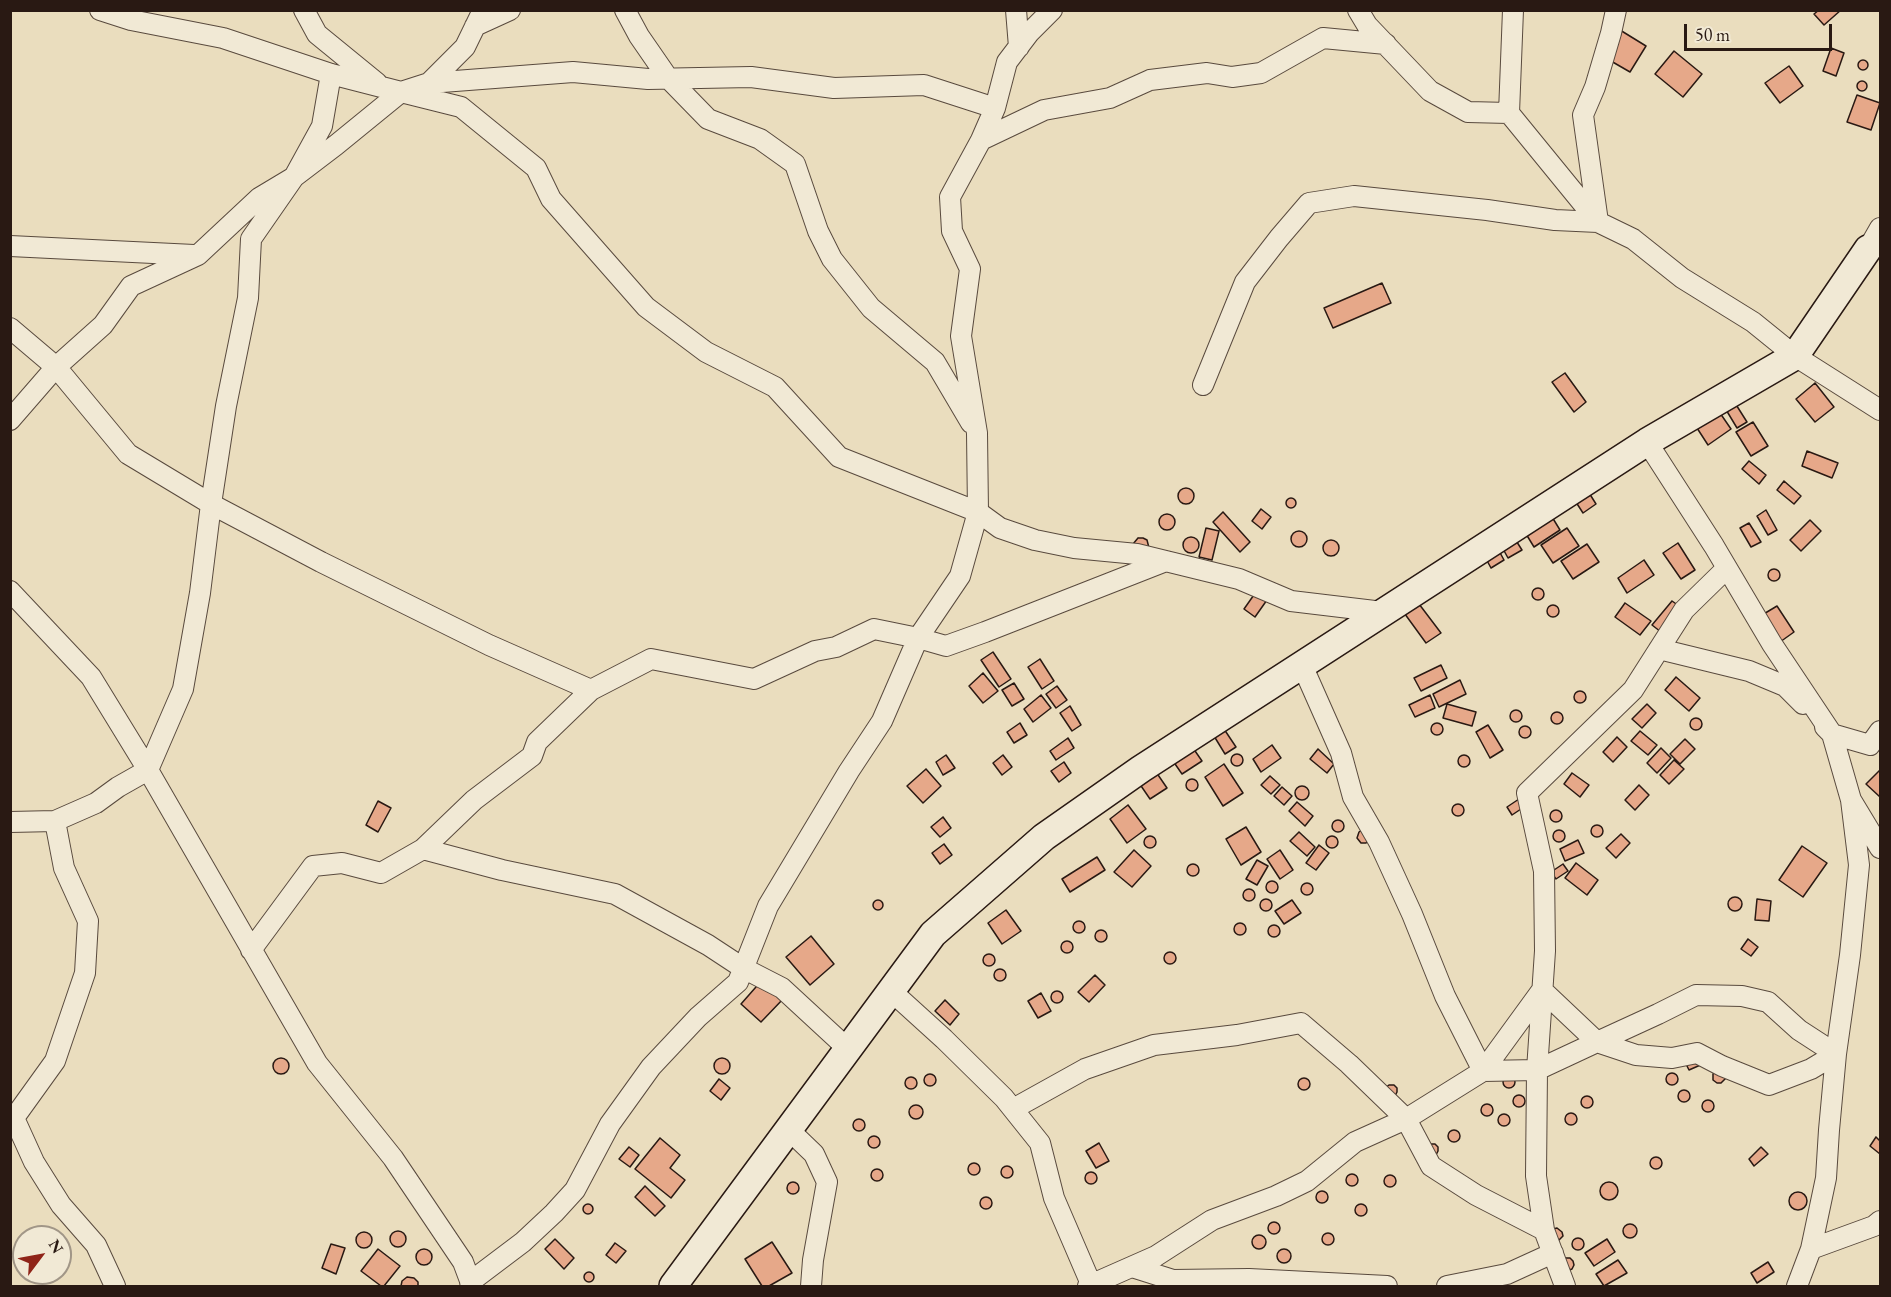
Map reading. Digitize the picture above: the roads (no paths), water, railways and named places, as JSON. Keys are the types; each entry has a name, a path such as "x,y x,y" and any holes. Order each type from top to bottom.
{"main road":[{"path":"673,1287 933,934 1044,837 1141,769 1647,442 1795,356 1875,239"}],"street":[{"path":"100,10 131,20 223,38 331,74 462,107 536,168 551,199 645,307 706,352 775,387 839,457 978,512 1000,528 1035,540 1074,549 1137,554 1239,579 1291,601 1383,612"},
{"path":"304,10 317,34 381,87"},
{"path":"429,83 465,47 479,18 510,10"},
{"path":"625,10 639,36 668,78 708,119 760,139 795,164 818,231 832,259 871,308 935,362 977,433"},
{"path":"1016,10 1019,47"},
{"path":"10,591 91,677 148,770 317,1064 393,1158 463,1262 471,1285 554,1214 575,1190 610,1124 651,1067 698,1017 738,982 768,906 849,771 882,721 918,638 960,576 978,512 977,433 961,336 970,269 952,231 950,196 981,140 995,108 1007,62 1029,33 1052,10"},
{"path":"1358,10 1367,24 1430,92 1468,112 1509,113"},
{"path":"1513,10 1509,113 1598,222"},
{"path":"1598,222 1583,115 1598,76 1616,10"},
{"path":"981,140 1044,110 1110,98 1150,80 1207,73 1232,77 1261,73 1323,38 1386,44"},
{"path":"10,420 56,367 103,325 131,285 198,255 259,198 294,177 401,92 429,83 573,72 648,79 751,76 834,88 924,85 995,108"},
{"path":"10,822 55,821 96,803 148,770 183,689 200,593 226,406 248,298 251,239 294,177 322,126 331,74"},
{"path":"1203,386 1245,282 1309,203 1354,196 1556,220 1598,222 1633,239 1682,278 1754,322 1795,356 1881,410"},
{"path":"10,246 198,255"},
{"path":"10,328 56,367 128,454 211,504 321,562 489,645 591,690"},
{"path":"1647,442 1832,734 1851,800 1859,865 1850,955 1836,1054 1826,1178 1811,1249 1797,1287"},
{"path":"251,950 313,866 342,863 381,873 423,849 474,800 532,756 537,742 591,690 651,659 754,679 814,651 836,647 874,629 946,646 1166,561"},
{"path":"1565,1287 1544,1230 1536,1176 1538,1070 1545,951 1544,871 1527,793 1633,690 1684,610 1727,568"},
{"path":"1659,649 1749,671 1785,686 1832,734 1870,745 1881,731"},
{"path":"1302,665 1341,753 1353,797 1380,842 1445,996 1483,1071"},
{"path":"1851,800 1881,848"},
{"path":"55,821 63,868 88,921 85,973 55,1061 14,1118 34,1162 61,1205 96,1245 115,1287"},
{"path":"423,849 502,870 615,894 782,988 847,1048"},
{"path":"890,990 944,1039 1013,1109 1040,1143 1054,1198 1089,1286 1156,1256 1212,1220 1276,1196 1307,1181 1355,1142 1406,1119 1483,1071 1542,990"},
{"path":"1542,990 1597,1042 1636,1055 1672,1058 1697,1053 1722,1066 1769,1084 1811,1069 1836,1054"},
{"path":"1483,1071 1538,1070 1696,995 1742,996 1768,1002 1799,1030 1836,1054"},
{"path":"1013,1109 1085,1068 1154,1045 1237,1035 1301,1023 1349,1064 1406,1119 1431,1166 1476,1195 1544,1230"},
{"path":"788,1129 814,1154 827,1182 813,1260 811,1287"},
{"path":"1811,1249 1874,1226 1881,1221"},
{"path":"1447,1287 1507,1274 1553,1253"},
{"path":"1132,1267 1173,1280 1387,1287"}]}
